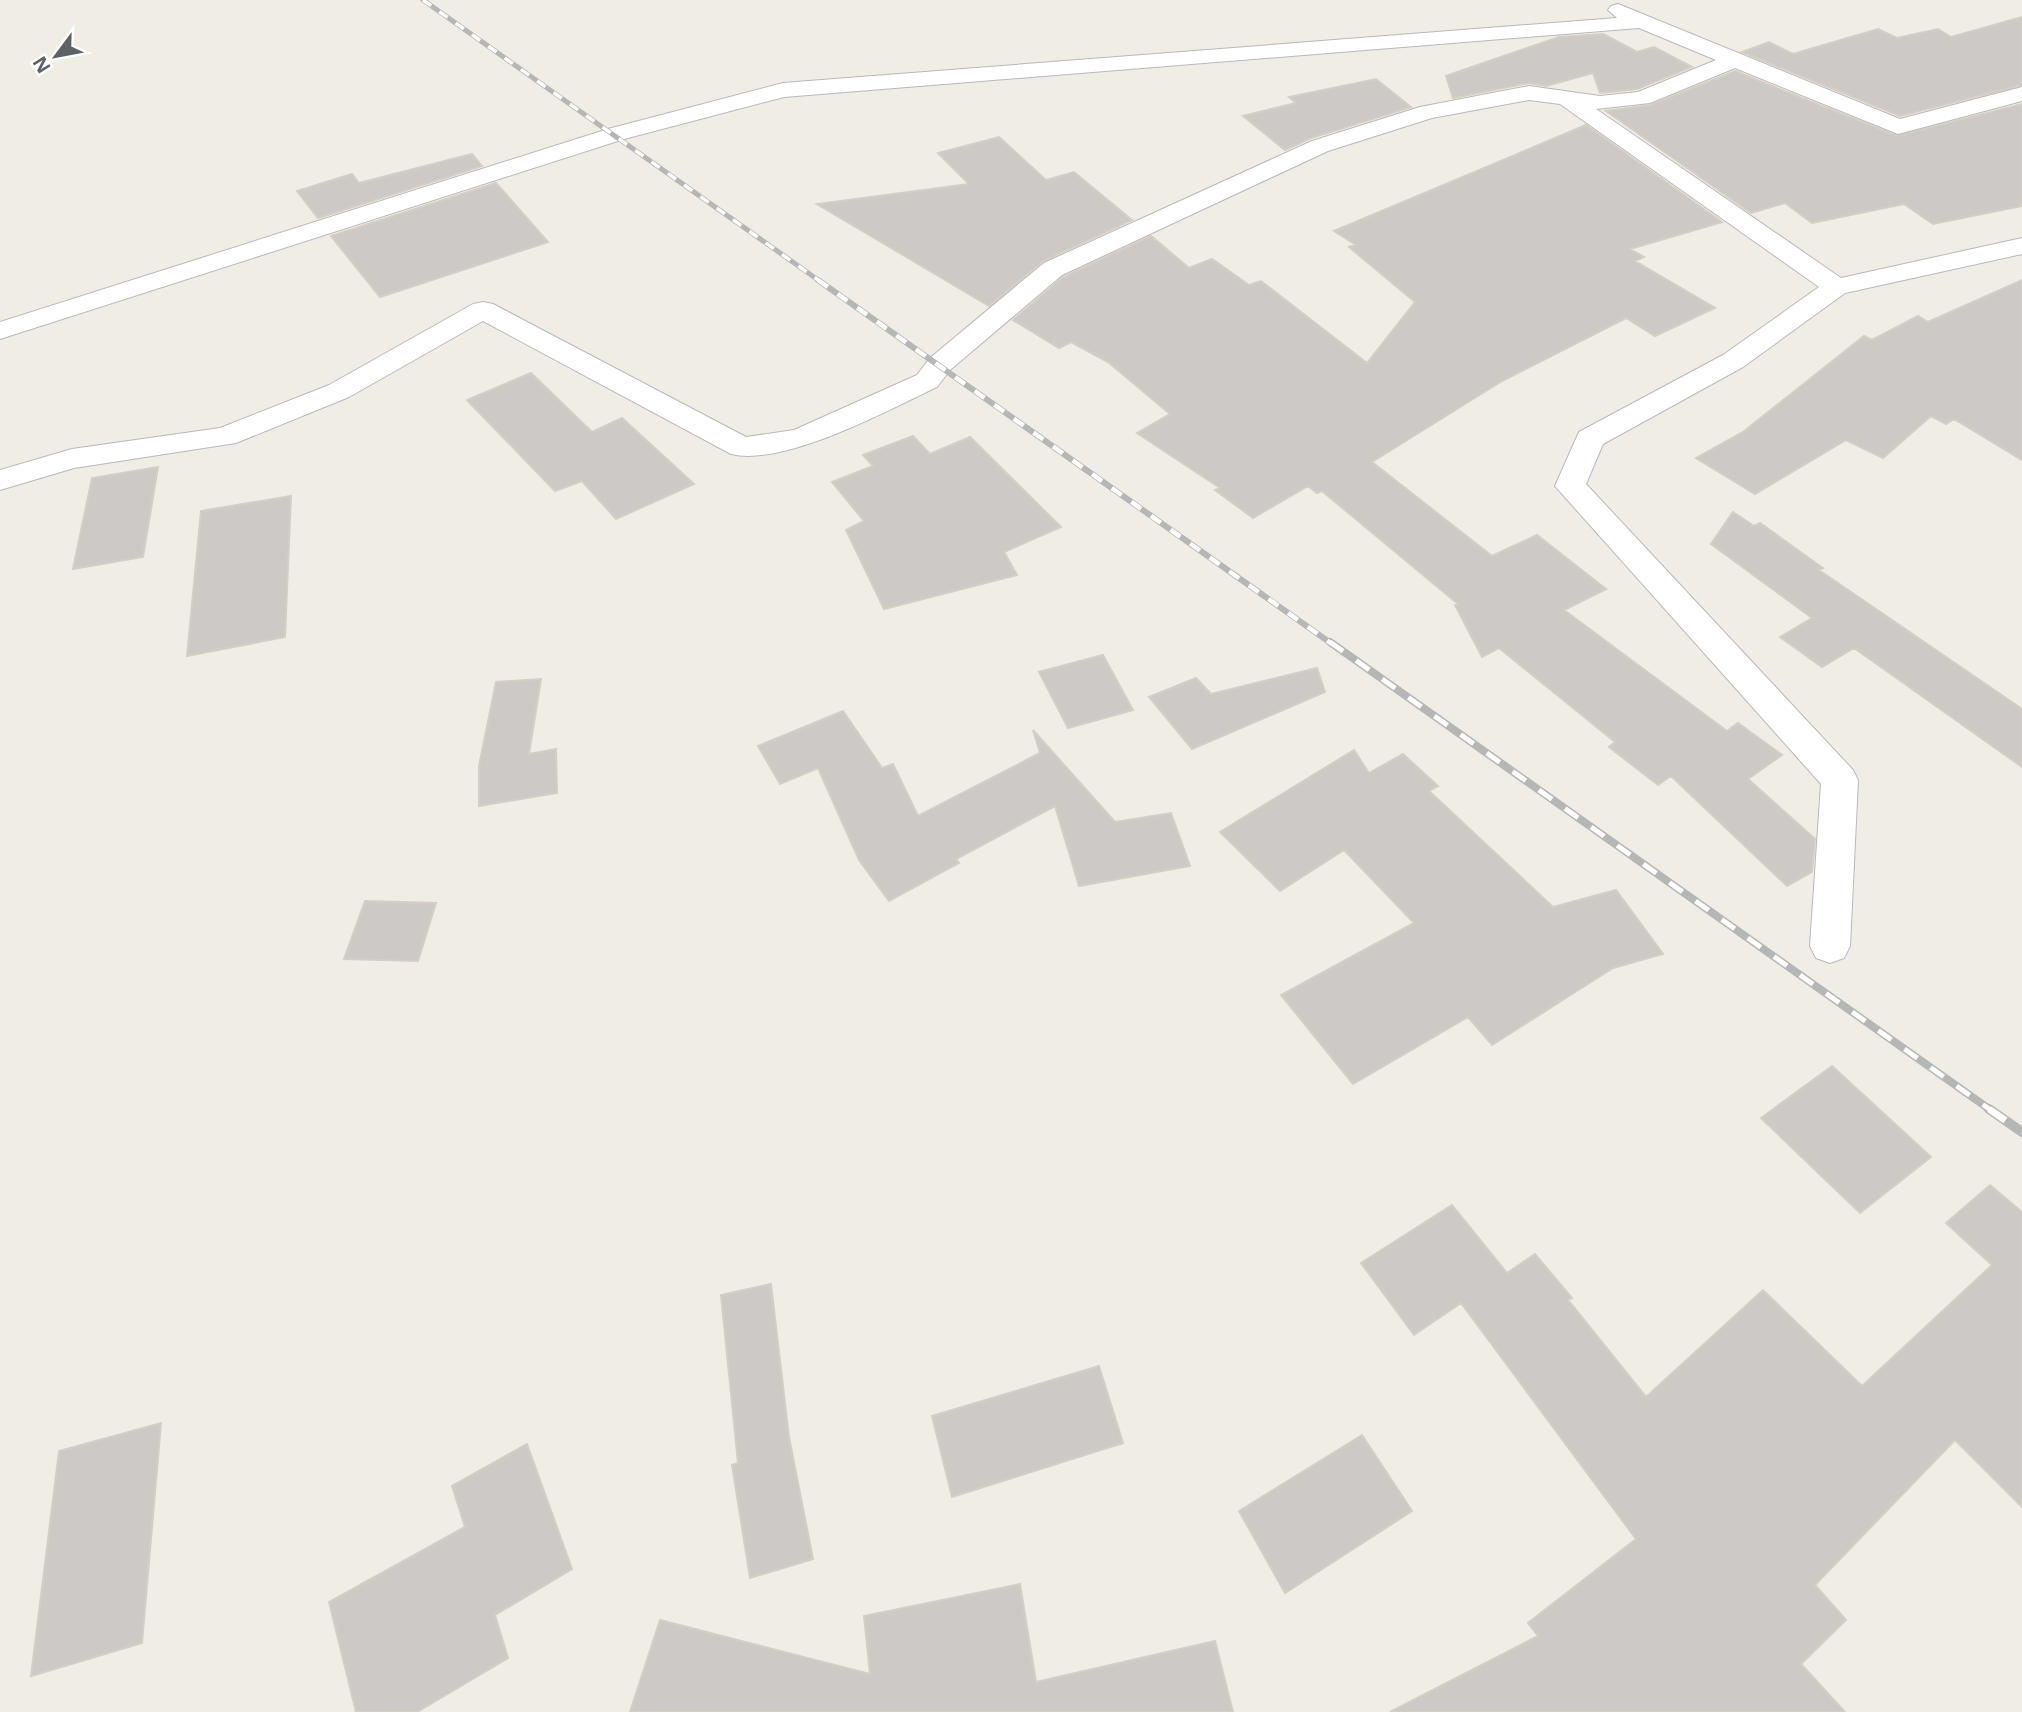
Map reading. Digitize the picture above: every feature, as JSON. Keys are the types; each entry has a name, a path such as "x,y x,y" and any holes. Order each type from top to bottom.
{"street":[{"path":"1600,0 1641,22 1898,127 2022,94"},
{"path":"0,331 616,134 783,90 1641,22"},
{"path":"0,481 72,459 226,436 339,391 483,310 742,447 801,438 927,381 940,364 1053,270 1320,146 1428,112 1529,93 1600,103 1642,98 1735,60"},
{"path":"1565,98 1836,286"},
{"path":"1830,946 1840,780 1570,486 1590,439 1733,361 1836,286 2022,246"}],"building":[{"path":"2022,17 2022,85 1900,116 1742,52 1769,42 1793,54 1878,29 1897,38 1938,29 1951,37"},
{"path":"1603,34 1637,52 1654,47 1692,67 1637,89 1600,93 1593,73 1546,86 1529,83 1453,98 1446,76 1559,37"},
{"path":"1735,71 1897,136 2022,104 2022,206 1933,224 1904,204 1812,223 1785,203 1751,213 1606,111 1651,105"},
{"path":"1376,79 1411,107 1311,138 1285,150 1243,116 1296,103 1289,97"},
{"path":"1586,125 1722,222 1630,249 1644,257 1635,261 1715,308 1655,336 1626,318 1502,381 1372,462 1492,556 1537,535 1606,589 1564,610 1727,731 1738,723 1782,755 1748,779 1815,839 1812,872 1787,886 1671,776 1658,785 1609,747 1615,742 1499,648 1482,657 1455,605 1458,604 1322,491 1317,493 1308,486 1253,518 1215,490 1220,488 1137,433 1170,414 1108,362 1071,342 1059,348 1013,320 1063,277 1151,236 1189,268 1212,259 1249,285 1261,281 1367,363 1415,302 1349,247 1356,245 1334,231"},
{"path":"999,137 1046,180 1074,172 1132,220 1043,261 989,306 817,204 969,184 938,153"},
{"path":"472,154 482,166 318,218 297,191 352,174 359,183"},
{"path":"496,183 548,242 380,297 331,236"},
{"path":"2022,280 2022,460 1954,419 1946,424 1931,416 1883,458 1846,440 1755,494 1696,458 1743,432 1864,336 1872,340 1918,316 1928,322"},
{"path":"531,373 592,432 622,418 694,484 616,519 582,481 555,491 467,400"},
{"path":"913,436 930,454 970,437 1061,527 1004,552 1017,575 884,609 846,530 864,521 832,482 873,466 863,455"},
{"path":"158,467 143,557 73,569 92,478"},
{"path":"291,496 285,637 187,656 201,511"},
{"path":"1733,512 1754,526 1760,523 1823,568 1819,570 2022,709 2022,767 1854,648 1822,667 1780,637 1812,618 1711,544"},
{"path":"1103,655 1133,710 1068,728 1039,672"},
{"path":"1317,668 1325,692 1192,749 1149,697 1196,678 1211,694"},
{"path":"541,679 529,754 556,749 557,793 479,806 479,766 496,682"},
{"path":"843,711 882,768 893,764 918,816 1040,753 1033,730 1115,822 1171,813 1190,866 1079,886 1055,806 956,859 959,863 889,901 859,860 818,768 780,784 758,746"},
{"path":"1354,750 1369,773 1403,754 1438,786 1429,791 1553,907 1616,890 1663,954 1613,968 1492,1045 1468,1017 1353,1084 1281,995 1414,923 1344,850 1280,891 1220,832"},
{"path":"365,901 436,903 418,961 344,959"},
{"path":"1832,1066 1931,1157 1860,1213 1761,1118"},
{"path":"1990,1185 2022,1212 2022,1507 1955,1440 1815,1585 1846,1620 1801,1664 1845,1712 1390,1712 1538,1636 1528,1623 1636,1539 1461,1303 1414,1335 1361,1263 1452,1205 1507,1273 1535,1254 1572,1298 1568,1300 1646,1397 1763,1290 1862,1386 1992,1265 1946,1223"},
{"path":"771,1284 789,1437 813,1559 750,1578 732,1465 738,1463 721,1295"},
{"path":"1099,1366 1123,1443 952,1497 932,1416"},
{"path":"161,1423 142,1643 31,1676 59,1451"},
{"path":"1362,1435 1412,1511 1285,1593 1239,1511"},
{"path":"527,1444 572,1569 495,1615 508,1658 417,1712 356,1712 329,1602 465,1527 452,1486"},
{"path":"1020,1584 1036,1682 1215,1641 1233,1712 630,1712 660,1620 870,1674 864,1616"}],"railway":[{"path":"423,0 821,282"},
{"path":"818,280 1332,644"},
{"path":"1330,642 1992,1111"},
{"path":"1989,1109 2022,1132"}]}
